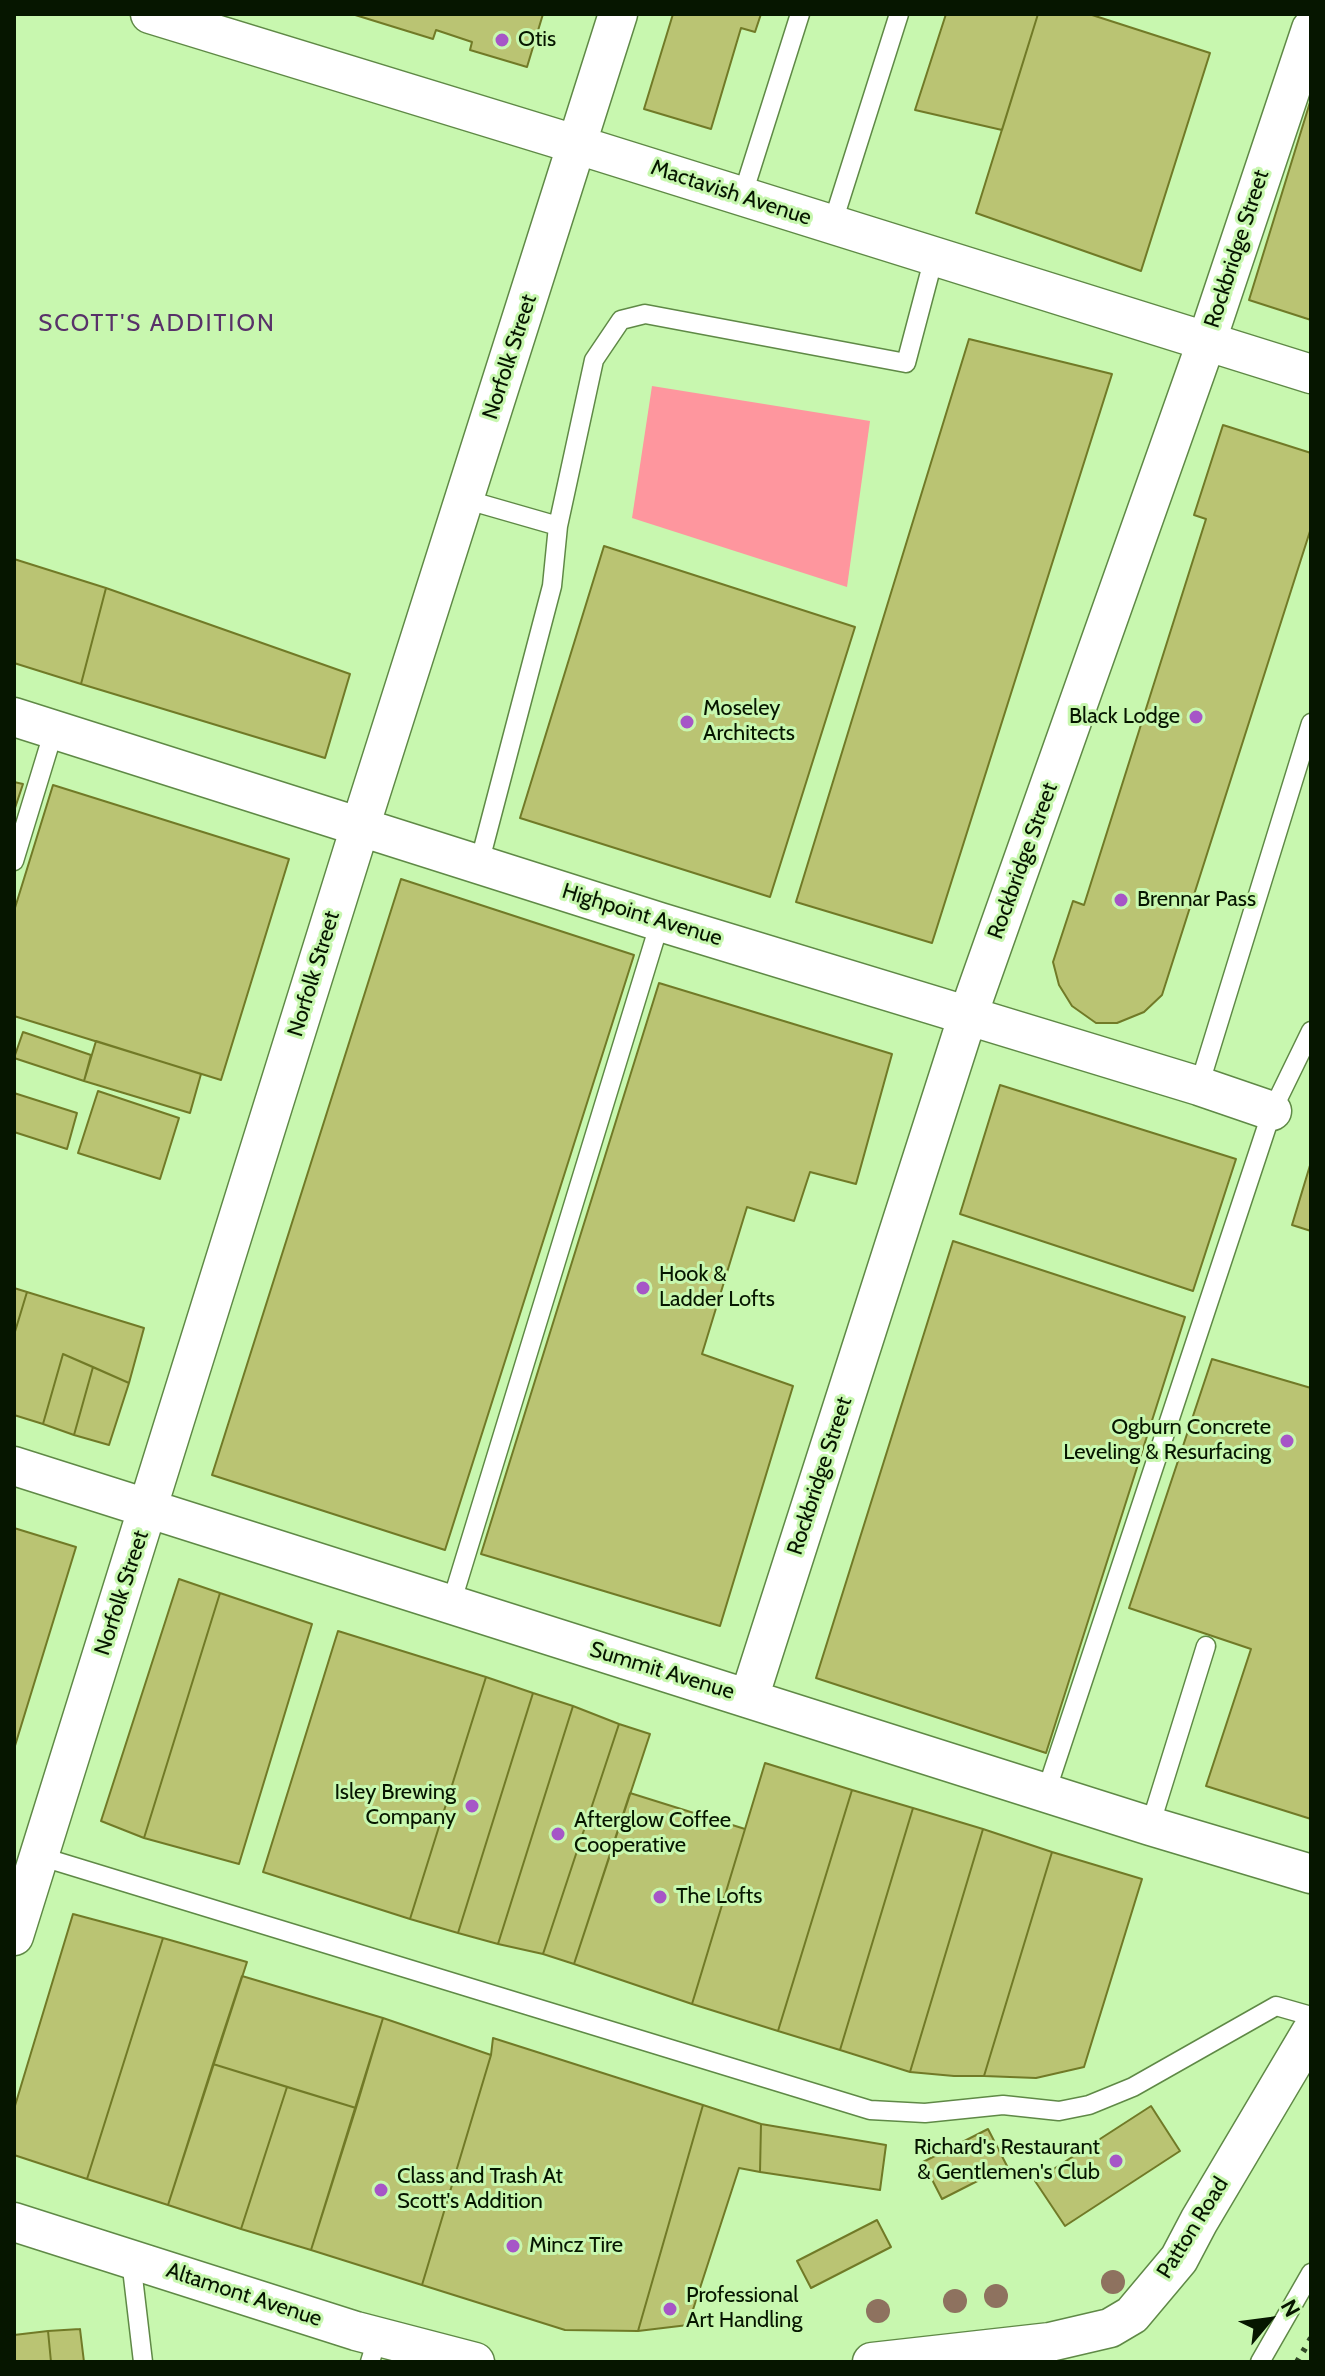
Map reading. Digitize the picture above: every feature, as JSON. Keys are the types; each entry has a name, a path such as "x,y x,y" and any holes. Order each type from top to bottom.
{"street":[{"name":"Mactavish Avenue","path":"150,14 1311,374"},
{"name":"Norfolk Street","path":"14,1936 618,14"},
{"name":"Rockbridge Street","path":"749,1698 968,1015 1206,343 1311,29"},
{"name":"Highpoint Avenue","path":"14,717 660,922 1272,1111"},
{"name":"Summit Avenue","path":"14,1466 1150,1826 1311,1874"},
{"name":"Patton Road","path":"872,2362 1050,2342 1110,2328 1132,2315 1179,2259 1311,2032"},
{"name":"Altamont Avenue","path":"14,2222 356,2331 374,2349 456,2359"}],"lane":[{"path":"742,197 800,14"},
{"path":"832,225 899,14"},
{"path":"479,864 552,586 558,526 594,360 621,320 645,314 906,363 934,257"},
{"path":"464,499 558,526"},
{"path":"1199,1086 1311,723"},
{"path":"14,861 54,730"},
{"path":"451,1604 660,922"},
{"path":"1046,1792 1272,1111 1311,1031"},
{"path":"1150,1826 1206,1646"},
{"path":"39,1856 870,2110 925,2113 1003,2105 1059,2111 1089,2105 1133,2087 1276,2006 1311,2016"},
{"path":"131,2260 143,2362"},
{"path":"1260,2362 1311,2273"}],"shaded area":[{"path":"652,386 870,421 847,587 632,518"}],"building":[{"name":"Otis","path":"352,14 543,14 527,67 470,50 472,42 436,30 433,39"},
{"path":"673,14 761,14 755,32 741,28 711,129 644,109"},
{"path":"946,14 1038,14 1002,130 915,110"},
{"path":"1038,14 1089,14 1210,53 1141,271 976,213"},
{"path":"1311,99 1311,320 1249,300"},
{"path":"969,339 1112,374 932,943 796,902"},
{"path":"1223,425 1311,453 1311,528 1162,995 1144,1012 1117,1023 1096,1023 1072,1006 1059,985 1053,962 1073,901 1084,905 1206,519 1194,515"},
{"name":"Moseley Architects","path":"604,546 855,627 770,897 520,818"},
{"path":"14,559 106,588 81,684 14,663"},
{"path":"106,588 350,674 325,758 81,684"},
{"path":"14,782 23,784 14,811"},
{"path":"53,785 289,859 221,1080 14,1016 14,911"},
{"path":"401,879 634,955 445,1550 212,1475"},
{"name":"Hook & Ladder Lofts","path":"659,983 892,1054 856,1184 810,1172 794,1221 747,1207 702,1354 793,1386 720,1626 481,1554"},
{"path":"23,1032 91,1055 84,1081 14,1058"},
{"path":"96,1041 201,1074 190,1113 84,1081"},
{"path":"1000,1085 1236,1159 1193,1291 960,1214"},
{"path":"98,1091 179,1118 160,1179 78,1153"},
{"path":"14,1093 77,1113 67,1149 14,1132"},
{"path":"1311,1162 1311,1231 1292,1225"},
{"path":"953,1241 1185,1317 1046,1753 816,1678"},
{"path":"14,1288 27,1292 14,1335"},
{"path":"27,1292 144,1328 129,1383 63,1354 43,1424 14,1415 14,1335"},
{"path":"63,1354 93,1367 74,1435 43,1424"},
{"path":"1212,1359 1311,1388 1311,1819 1206,1786 1251,1649 1129,1608"},
{"path":"93,1367 129,1383 109,1445 74,1435"},
{"path":"14,1528 76,1547 14,1749"},
{"path":"179,1579 220,1593 144,1838 101,1821"},
{"path":"220,1593 312,1624 239,1864 144,1838"},
{"path":"338,1631 486,1677 410,1919 263,1872"},
{"name":"Isley Brewing Company","path":"486,1677 533,1693 458,1933 410,1919"},
{"path":"533,1693 573,1706 498,1944 458,1933"},
{"name":"Afterglow Coffee Cooperative","path":"573,1706 619,1724 543,1954 498,1944"},
{"path":"619,1724 650,1734 574,1964 543,1954"},
{"path":"765,1763 852,1790 778,2031 692,2004"},
{"path":"852,1790 913,1808 840,2050 778,2031"},
{"name":"The Lofts","path":"630,1793 745,1829 692,2004 574,1964"},
{"path":"913,1808 983,1829 910,2072 840,2050"},
{"path":"983,1829 1052,1852 984,2076 910,2072"},
{"path":"1052,1852 1142,1879 1084,2067 1036,2078 984,2076"},
{"path":"73,1914 163,1938 87,2179 14,2155 14,2109"},
{"path":"163,1938 247,1962 168,2205 87,2179"},
{"path":"242,1976 383,2018 356,2108 213,2064"},
{"path":"383,2018 491,2055 422,2285 311,2250"},
{"path":"493,2038 703,2105 638,2331 565,2330 422,2285 491,2055"},
{"path":"213,2064 287,2087 241,2229 168,2205"},
{"path":"287,2087 356,2108 311,2250 241,2229"},
{"path":"703,2105 761,2124 760,2172 739,2168 688,2325 638,2331"},
{"name":"Richard's Restaurant & Gentlemen's Club","path":"1151,2106 1180,2151 1065,2226 1035,2181"},
{"path":"761,2124 886,2145 880,2190 760,2172"},
{"path":"988,2129 1007,2166 942,2199 923,2162"},
{"path":"877,2220 891,2247 811,2288 797,2261"},
{"path":"80,2329 84,2362 51,2362 48,2331"},
{"path":"48,2331 51,2362 14,2362 14,2335"}],"railway":[{"path":"1297,2362 1311,2338"}],"place":[{"name":"Otis","path":"502,40"},
{"name":"Black Lodge","path":"1196,717"},
{"name":"Moseley Architects","path":"687,722"},
{"name":"Brennar Pass","path":"1121,900"},
{"name":"Hook & Ladder Lofts","path":"643,1288"},
{"name":"Ogburn Concrete Leveling & Resurfacing","path":"1287,1441"},
{"name":"Isley Brewing Company","path":"472,1806"},
{"name":"Afterglow Coffee Cooperative","path":"558,1834"},
{"name":"The Lofts","path":"660,1897"},
{"name":"Richard's Restaurant & Gentlemen's Club","path":"1116,2161"},
{"name":"Class and Trash At Scott's Addition","path":"381,2190"},
{"name":"Mincz Tire","path":"513,2246"},
{"name":"Professional Art Handling","path":"670,2309"}],"district":[{"name":"SCOTT'S ADDITION","path":"157,324"}]}
